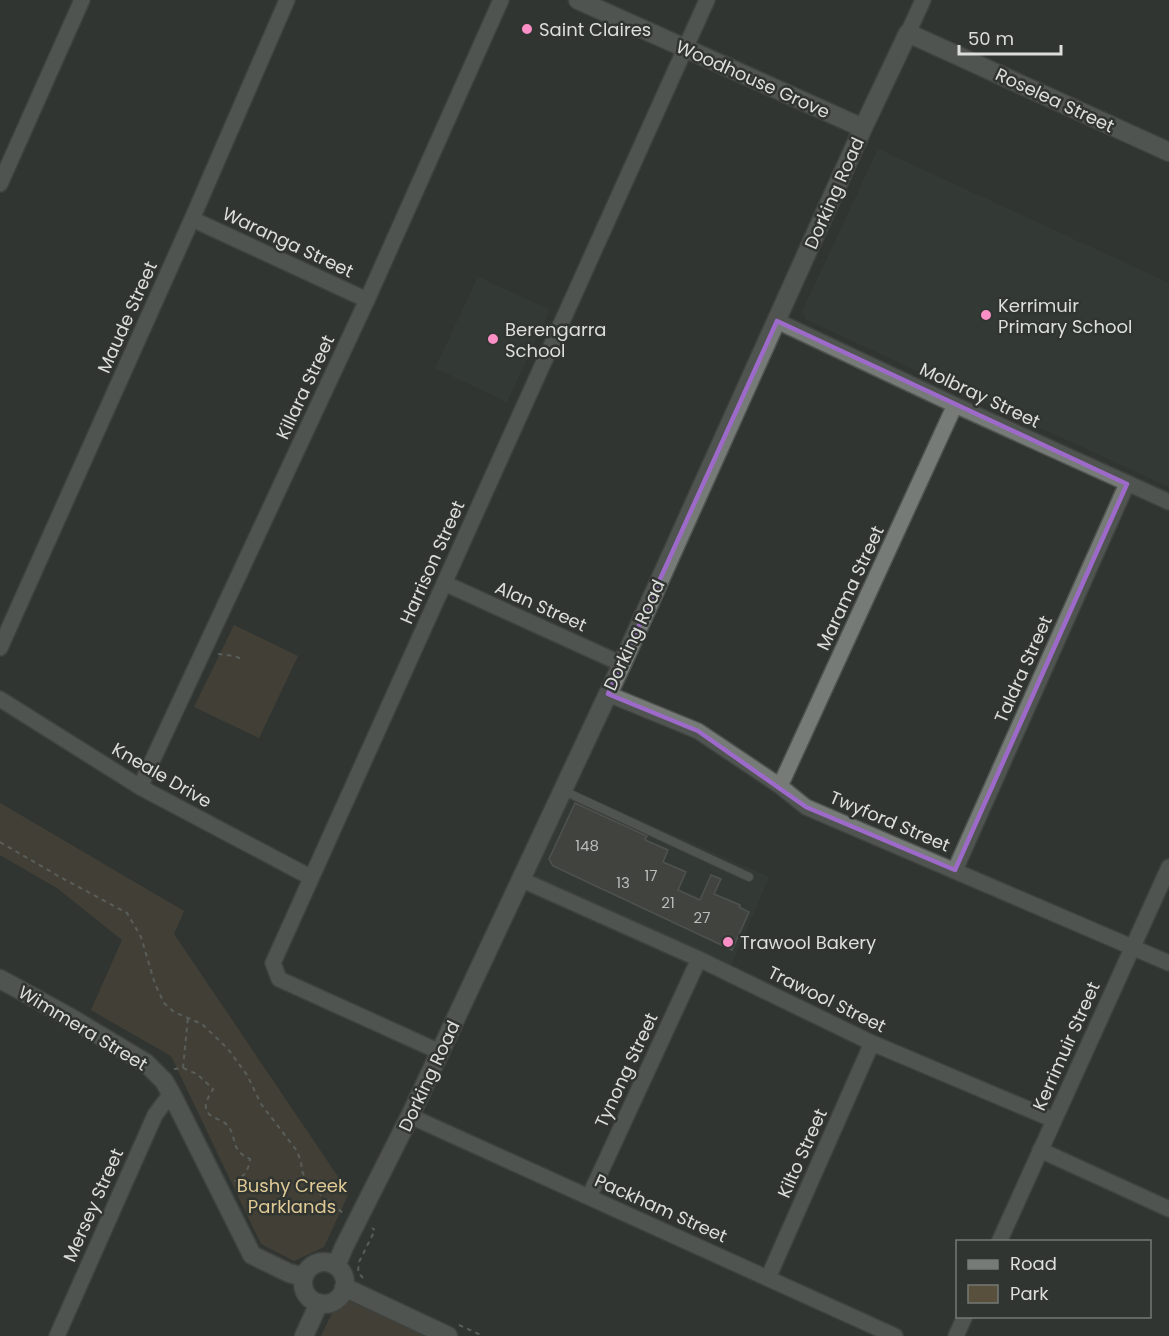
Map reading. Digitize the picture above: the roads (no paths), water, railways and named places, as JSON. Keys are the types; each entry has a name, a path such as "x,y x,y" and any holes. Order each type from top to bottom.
{"street":[{"path":"0,184 82,0"},
{"name":"Maude Street","path":"0,648 192,219 287,0"},
{"name":"Killara Street","path":"140,787 367,300 501,0"},
{"name":"Woodhouse Grove","path":"578,0 863,128"},
{"name":"Harrison Street","path":"440,1052 279,979 273,963 707,0"},
{"name":"Dorking Road","path":"336,1266 410,1116 622,664 923,0"},
{"name":"Roselea Street","path":"908,33 1169,152"},
{"name":"Waranga Street","path":"192,219 367,300"},
{"name":"Molbray Street","path":"777,321 1169,502"},
{"name":"Marama Street","path":"780,786 955,405"},
{"name":"Taldra Street","path":"955,870 1127,484"},
{"name":"Alan Street","path":"444,583 622,664"},
{"name":"Twyford Street","path":"608,694 698,731 780,786 806,807 1169,963"},
{"name":"Kneale Drive","path":"0,699 140,787 310,878"},
{"name":"Kerrimuir Street","path":"1000,1240 1169,867"},
{"name":"Trawool Street","path":"520,879 699,958 872,1043 1054,1120"},
{"name":"Tynong Street","path":"589,1197 699,958"},
{"name":"Wimmera Street","path":"0,979 146,1063 168,1089 252,1256 289,1273 304,1277"},
{"name":"Kilto Street","path":"768,1278 872,1043"},
{"name":"Mersey Street","path":"57,1336 155,1115 167,1099 168,1089"},
{"name":"Packham Street","path":"410,1116 895,1336"},
{"path":"1040,1150 1169,1209"},
{"path":"328,1262 342,1273 344,1287 339,1297 333,1302 319,1303 308,1297 304,1290 304,1277 314,1264 328,1262"},
{"path":"344,1287 448,1336"},
{"path":"304,1336 319,1303"},
{"path":"956,1336 965,1318"}],"lane":[{"path":"562,790 749,878"}],"place":[{"name":"Saint Claires","path":"527,29"},
{"name":"Kerrimuir Primary School","path":"986,315"},
{"name":"Berengarra School","path":"493,339"},
{"name":"Trawool Bakery","path":"728,942"}],"park label":[{"name":"Bushy Creek Parklands","path":"292,1195"}]}
